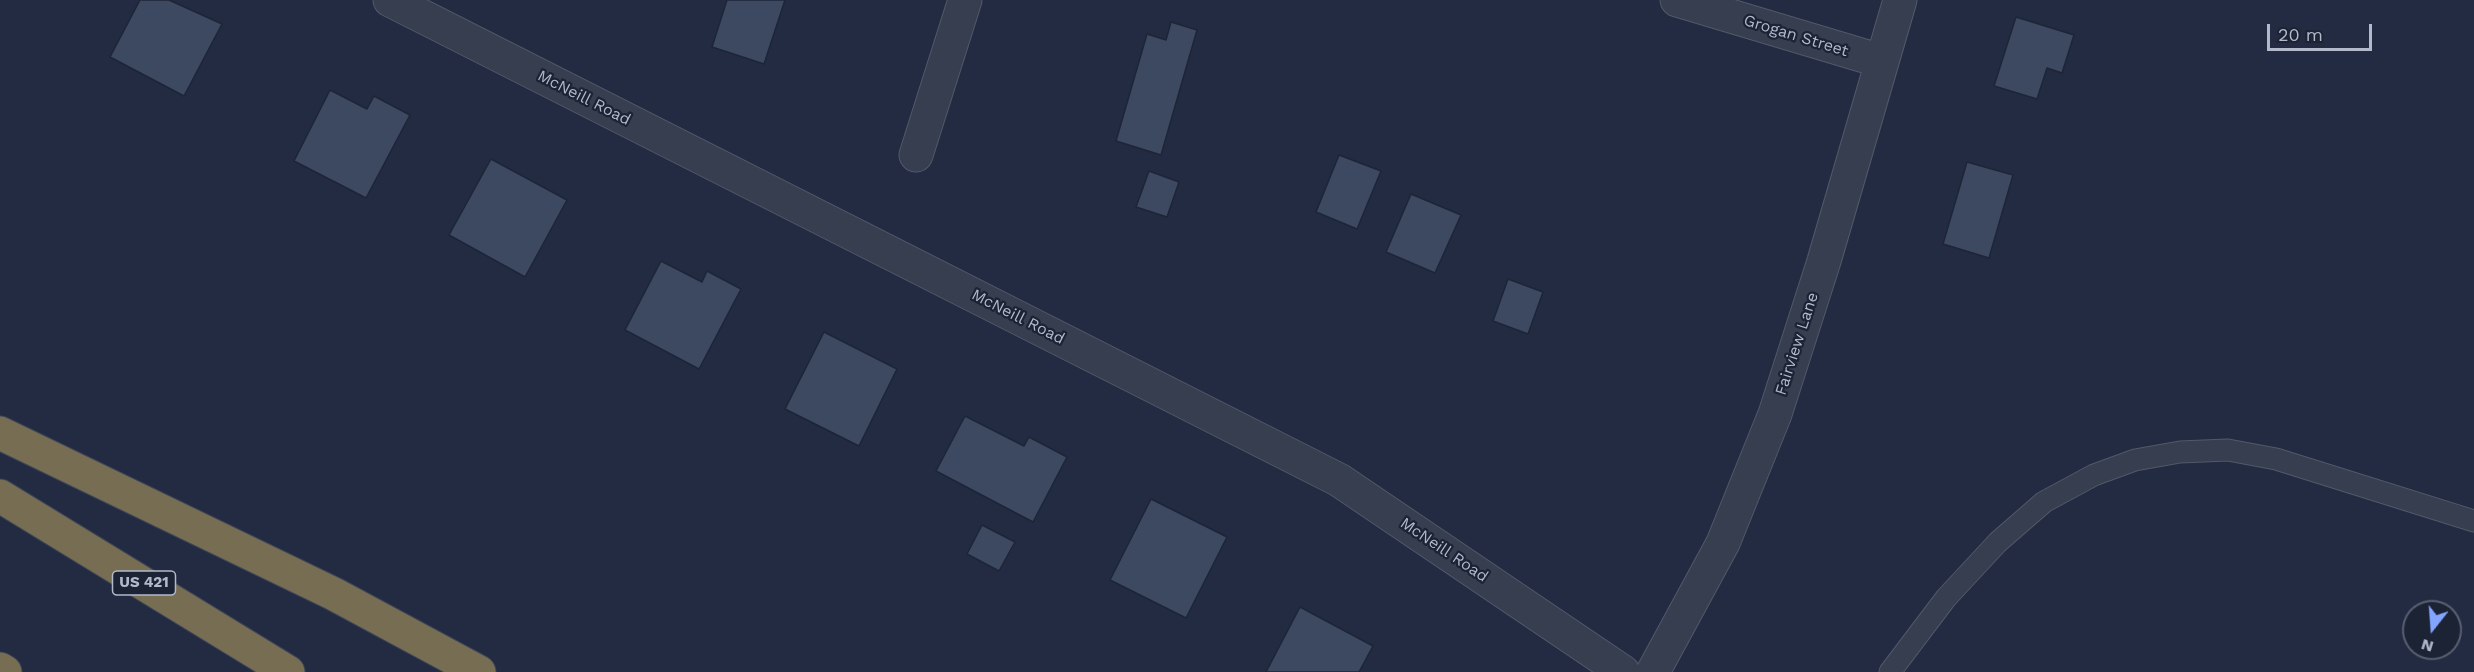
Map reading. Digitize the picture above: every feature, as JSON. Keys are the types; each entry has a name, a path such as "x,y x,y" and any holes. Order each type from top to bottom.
{"highway":[{"path":"0,433 334,594 479,672"},
{"name":"US 421","path":"0,496 288,672"},
{"path":"0,669 4,672"}],"street":[{"name":"McNeill Road","path":"390,0 1339,480 1623,672"},
{"path":"916,155 965,0"},
{"name":"Grogan Street","path":"1677,0 1881,62"},
{"name":"Fairview Lane","path":"1653,672 1723,543 1775,414 1824,261 1900,0"}],"lane":[{"path":"1890,672 1946,598 1998,542 2036,509 2094,475 2135,460 2180,452 2228,450 2247,453 2276,459 2474,521"}],"building":[{"path":"140,0 169,0 222,24 184,96 110,57"},
{"path":"727,0 785,0 764,64 712,47"},
{"path":"2016,17 2074,35 2062,73 2047,68 2037,99 1994,86"},
{"path":"1171,22 1197,30 1161,155 1116,141 1147,34 1166,40"},
{"path":"330,90 367,109 374,96 410,115 366,198 294,161"},
{"path":"1339,155 1381,171 1357,229 1316,212"},
{"path":"491,159 567,200 525,277 449,235"},
{"path":"1967,162 2013,175 1989,258 1943,244"},
{"path":"1149,171 1179,182 1167,217 1136,207"},
{"path":"1411,194 1461,215 1435,273 1386,252"},
{"path":"661,261 702,282 707,271 741,289 699,369 625,330"},
{"path":"1508,279 1543,292 1528,334 1493,321"},
{"path":"824,332 897,369 859,446 785,409"},
{"path":"965,416 1024,446 1029,437 1067,457 1033,522 936,471"},
{"path":"1151,499 1227,537 1186,618 1110,580"},
{"path":"982,525 1015,542 999,571 967,554"},
{"path":"1300,607 1373,646 1359,672 1266,672"}]}
